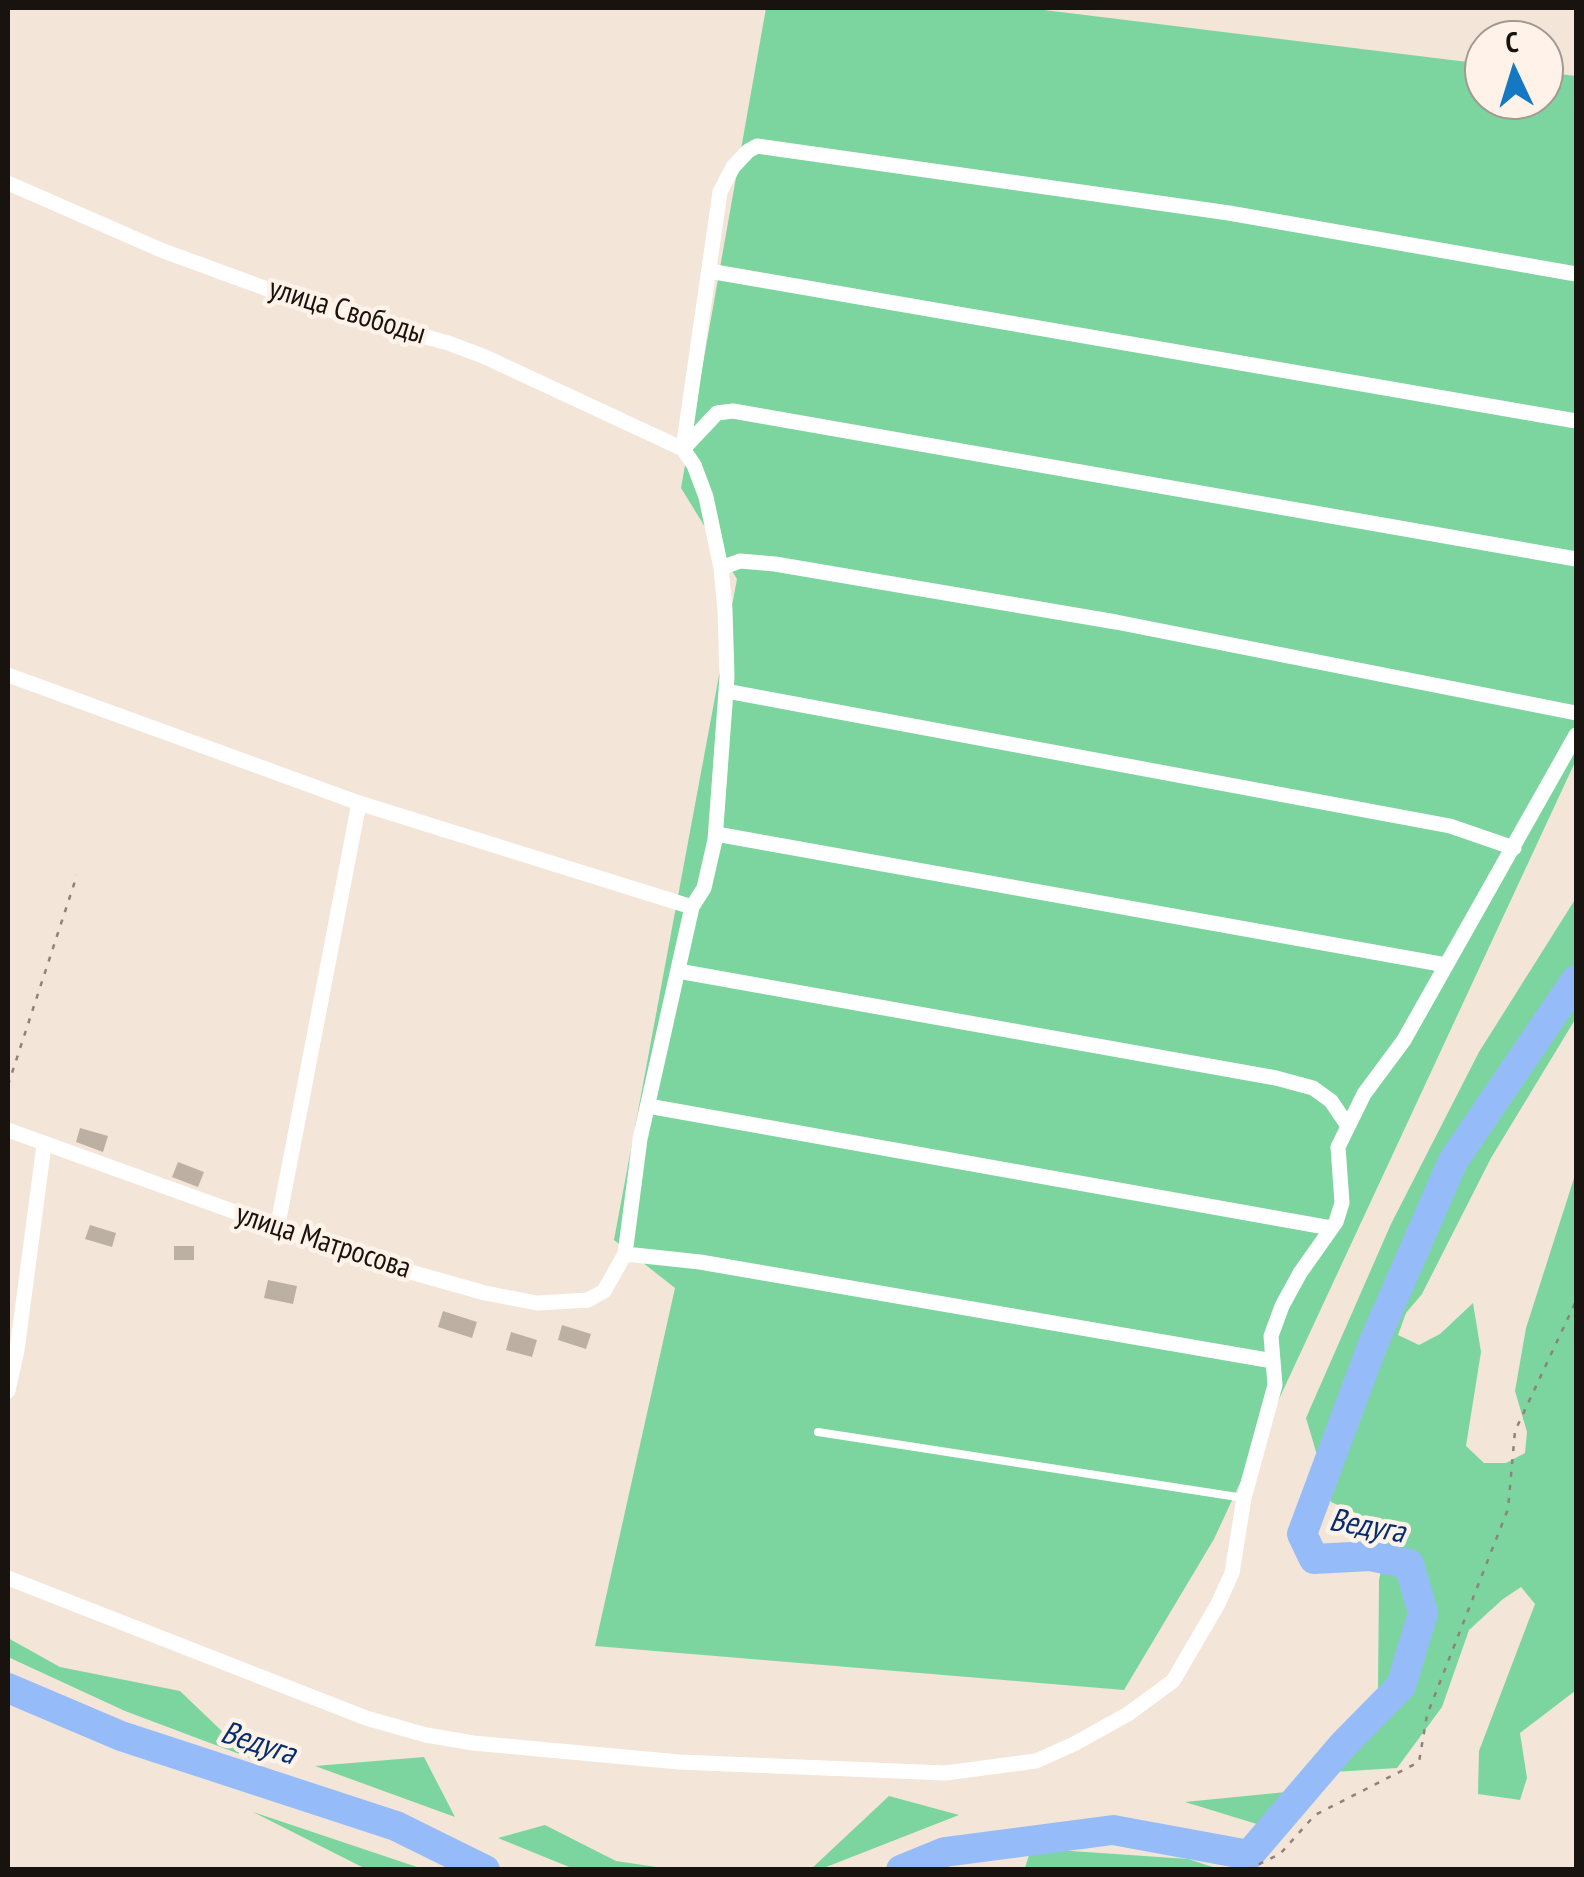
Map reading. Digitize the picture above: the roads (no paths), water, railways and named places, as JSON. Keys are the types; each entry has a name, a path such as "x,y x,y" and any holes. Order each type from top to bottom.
{"street":[{"path":"1273,1361 700,1262 625,1254 648,1106 692,907 704,888 716,834 726,691 721,568 706,497 694,465 683,449 720,192 733,167 757,146 1230,214 1576,274"},
{"name":"улица Свободы","path":"8,184 161,250 308,304 483,356 683,449"},
{"path":"709,272 1576,421"},
{"path":"683,449 717,413 733,411 1576,559"},
{"path":"721,568 750,560 1116,622 1576,712"},
{"path":"8,675 359,803 692,907"},
{"path":"726,691 1450,826 1514,848"},
{"path":"8,1578 366,1718 473,1743 680,1762 945,1773 1036,1761 1128,1714 1173,1681 1232,1572 1244,1498 1275,1385 1271,1336 1282,1306 1332,1228 1342,1203 1338,1147 1364,1094 1404,1040 1576,735"},
{"path":"277,1229 359,803"},
{"path":"716,834 1446,965"},
{"path":"678,971 1276,1078 1313,1088 1330,1100 1348,1126"},
{"path":"648,1106 1332,1228"},
{"name":"улица Матросова","path":"8,1130 277,1229 485,1293 538,1303 588,1300 604,1290 625,1254"},
{"path":"8,1392 44,1145"}],"lane":[{"path":"818,1432 1244,1498"}],"waterway":[{"name":"Ведуга","path":"901,1870 945,1852 1113,1830 1249,1855 1343,1745 1401,1686 1423,1613 1409,1564 1370,1556 1314,1559 1302,1534 1373,1344 1453,1161 1576,980"},
{"name":"Ведуга","path":"8,1688 121,1736 396,1826 485,1870"}]}
